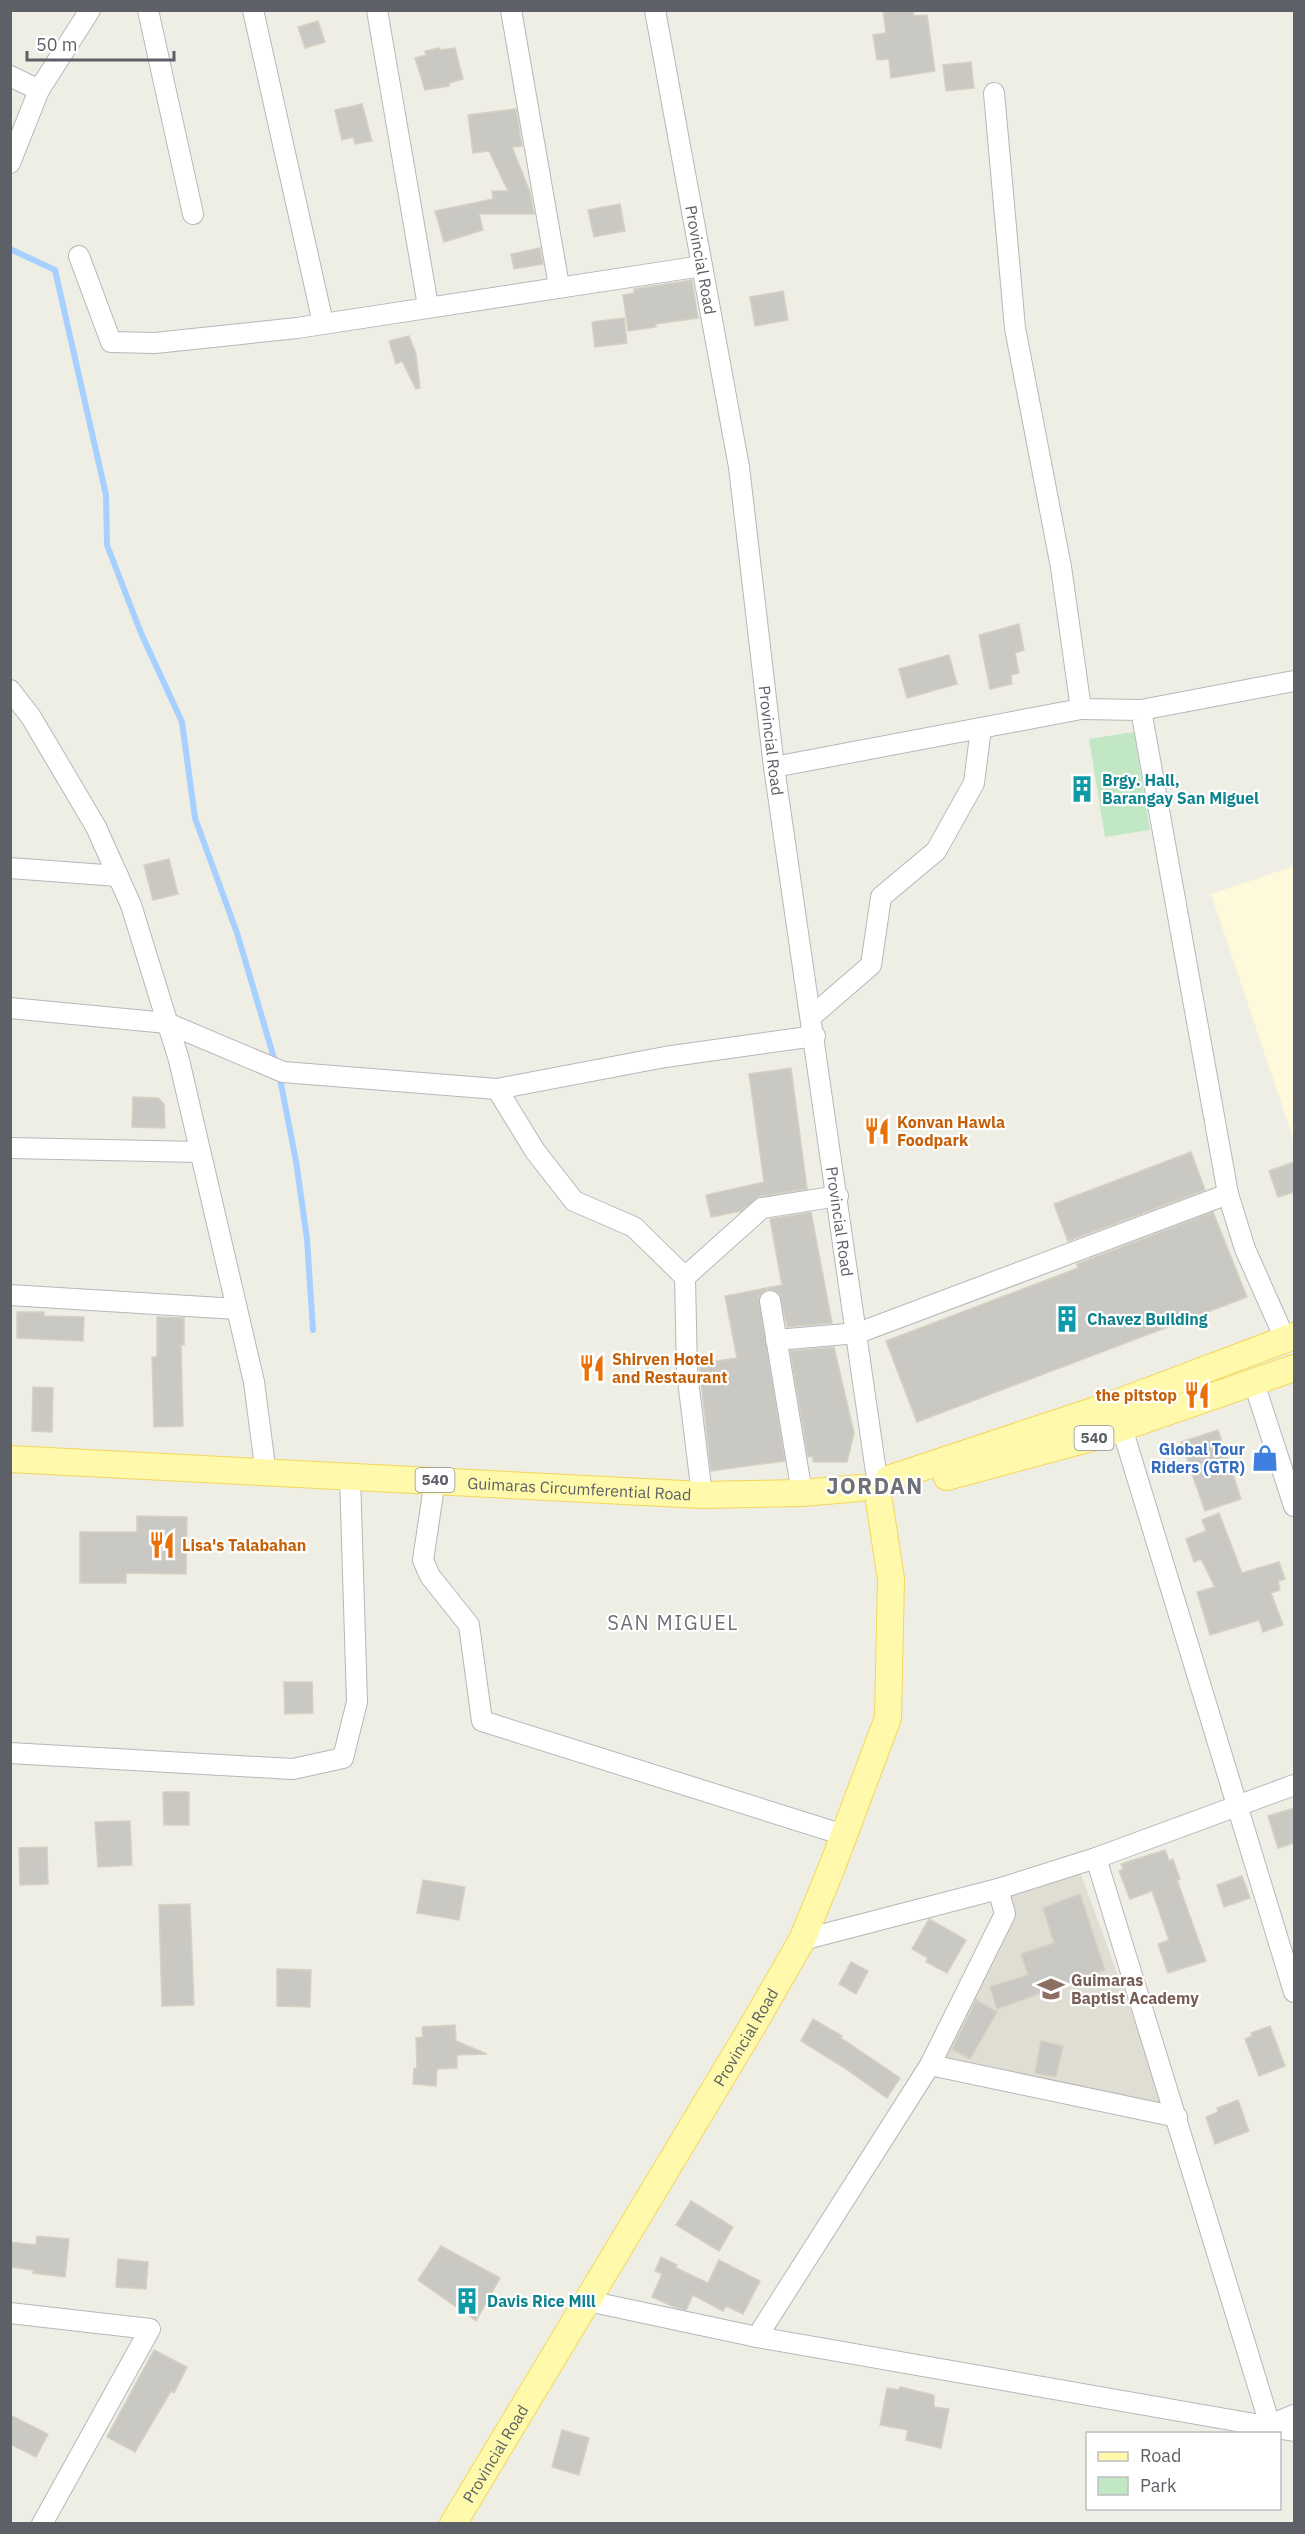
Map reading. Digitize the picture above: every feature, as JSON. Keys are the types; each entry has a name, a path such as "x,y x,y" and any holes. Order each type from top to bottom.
{"main road":[{"name":"Guimaras Circumferential Road","path":"878,1486 1114,1404 1290,1337"},
{"name":"Guimaras Circumferential Road","path":"10,1459 702,1495 802,1493 878,1486 1095,1437 1294,1368"},
{"name":"Provincial Road","path":"453,2523 588,2301 802,1940 888,1718 891,1579 878,1486"}],"street":[{"path":"10,163 39,90 90,10"},
{"path":"148,10 193,214"},
{"path":"253,10 323,323"},
{"path":"376,10 428,306"},
{"path":"511,10 559,286"},
{"name":"Provincial Road","path":"655,10 739,467 774,767 858,1333 878,1486"},
{"path":"10,76 39,90"},
{"path":"993,93 1015,328 1061,567 1081,709"},
{"path":"79,256 111,342 155,343 323,323 702,266"},
{"path":"774,767 1081,709 1142,710 1294,681"},
{"path":"10,690 31,717 96,827 130,905 179,1060 254,1382 266,1474"},
{"path":"1142,710 1228,1194 1245,1249 1290,1337"},
{"path":"10,716 31,717"},
{"path":"812,1016 871,965 880,897 936,850 974,783 981,728"},
{"path":"10,868 118,876"},
{"path":"10,1008 167,1023 284,1072 497,1089 665,1057 815,1036"},
{"path":"497,1089 535,1151 574,1201 634,1227 685,1277 687,1372 702,1495"},
{"path":"10,1148 199,1152"},
{"path":"776,1340 858,1333 1228,1194"},
{"path":"685,1277 762,1208 838,1196"},
{"path":"10,1295 237,1309"},
{"path":"770,1301 802,1493"},
{"path":"1254,1383 1294,1506"},
{"path":"1122,1428 1239,1805 1294,1992"},
{"path":"10,1753 293,1769 343,1758 357,1702 350,1476"},
{"path":"435,1480 423,1560 430,1576 469,1625 482,1721 844,1835"},
{"path":"802,1940 998,1889 1096,1858 1294,1785"},
{"path":"1096,1858 1270,2425"},
{"path":"757,2337 930,2065 1005,1914 998,1889"},
{"path":"930,2065 1177,2117"},
{"path":"588,2301 757,2337 1294,2431"},
{"path":"10,2313 150,2329 42,2523"},
{"path":"1270,2425 1294,2415"}],"shaded area":[{"path":"1294,866 1294,1141 1211,894"},
{"name":"Guimaras Baptist Academy","path":"1078,1866 1165,2104 943,2058 1014,1919 1009,1891"}],"green space":[{"path":"1134,732 1150,830 1105,837 1089,739"}],"building":[{"path":"883,10 913,10 914,16 927,15 935,71 891,78 889,59 877,60 873,35 886,33"},
{"path":"318,21 325,42 305,48 298,27"},
{"path":"440,48 440,50 455,48 463,79 449,83 449,86 425,90 415,58 426,55 425,51"},
{"path":"971,62 974,88 946,91 943,65"},
{"path":"362,104 372,141 355,144 353,137 342,140 335,110"},
{"path":"516,109 522,146 512,147 530,192 534,214 479,214 483,230 444,242 435,211 493,199 492,191 508,191 489,151 473,153 468,115"},
{"path":"620,204 625,231 594,237 588,210"},
{"path":"540,248 543,264 514,269 511,254"},
{"path":"692,280 698,318 655,324 656,327 628,331 623,295 634,293 634,289"},
{"path":"783,291 788,320 755,326 750,297"},
{"path":"624,318 627,343 595,347 592,322"},
{"path":"409,336 416,354 420,388 416,389 402,361 396,364 389,341"},
{"path":"1019,624 1024,650 1015,653 1019,673 1011,675 1012,684 990,689 979,635"},
{"path":"949,655 957,684 907,698 899,669"},
{"path":"169,859 178,894 153,900 144,865"},
{"path":"791,1068 807,1189 760,1196 741,1211 711,1217 706,1195 764,1182 749,1074"},
{"path":"133,1097 158,1098 164,1104 165,1128 132,1127"},
{"path":"1191,1152 1205,1190 1068,1241 1054,1204"},
{"path":"1294,1162 1294,1192 1278,1197 1269,1171"},
{"path":"811,1212 832,1323 787,1327 779,1293 767,1289 759,1297 785,1461 711,1471 699,1364 737,1358 725,1296 782,1285 770,1219"},
{"name":"Chavez Building","path":"1213,1212 1247,1297 917,1422 886,1341 1078,1268 1077,1264"},
{"path":"17,1312 44,1312 44,1316 84,1317 83,1341 17,1338"},
{"path":"157,1317 184,1318 184,1345 181,1345 183,1426 154,1427 152,1357 157,1357"},
{"path":"834,1347 854,1433 847,1462 813,1462 813,1456 808,1457 790,1351"},
{"path":"33,1387 53,1388 52,1432 32,1431"},
{"path":"1218,1430 1241,1499 1205,1511 1181,1442"},
{"path":"1219,1513 1242,1573 1279,1562 1285,1579 1278,1581 1280,1590 1271,1593 1283,1625 1263,1632 1259,1620 1210,1635 1197,1592 1215,1587 1201,1559 1194,1562 1186,1539 1206,1531 1202,1520"},
{"path":"137,1516 187,1517 186,1574 126,1573 126,1583 80,1583 80,1532 137,1532"},
{"path":"284,1682 312,1682 313,1713 285,1714"},
{"path":"163,1792 189,1792 189,1825 164,1825"},
{"path":"1294,1808 1294,1843 1278,1848 1268,1816"},
{"path":"130,1821 132,1865 98,1867 95,1822"},
{"path":"47,1847 48,1884 20,1885 19,1848"},
{"path":"1165,1850 1169,1861 1173,1859 1180,1879 1177,1880 1206,1961 1168,1973 1158,1944 1169,1940 1152,1891 1130,1899 1119,1871 1123,1869 1121,1864"},
{"path":"1242,1876 1250,1898 1224,1907 1217,1885"},
{"path":"423,1880 465,1887 459,1920 417,1913"},
{"path":"1080,1894 1105,1970 997,2009 990,1987 1028,1975 1021,1954 1054,1943 1043,1908"},
{"path":"190,1904 194,2005 162,2006 159,1905"},
{"path":"929,1919 966,1940 947,1973 926,1962 928,1958 912,1949"},
{"path":"851,1962 868,1971 856,1994 839,1984"},
{"path":"277,1969 311,1970 310,2007 277,2006"},
{"path":"976,2000 997,2012 970,2059 952,2049"},
{"path":"813,2019 842,2036 841,2038 900,2078 887,2098 801,2041"},
{"path":"455,2025 456,2041 487,2054 457,2055 457,2068 437,2069 436,2086 413,2084 414,2068 417,2069 416,2038 423,2037 422,2027"},
{"path":"1270,2026 1285,2066 1259,2076 1245,2039 1252,2036 1251,2033"},
{"path":"1041,2041 1063,2046 1056,2077 1035,2073"},
{"path":"1238,2100 1249,2131 1215,2144 1206,2117 1218,2112 1217,2108"},
{"path":"691,2201 733,2227 719,2251 676,2225"},
{"path":"37,2236 69,2239 65,2277 10,2267 10,2242 36,2245"},
{"name":"Davis Rice Mill","path":"441,2246 500,2278 476,2321 418,2280"},
{"path":"661,2257 677,2265 676,2268 708,2283 719,2260 760,2281 743,2314 726,2306 723,2311 693,2295 686,2310 652,2297 662,2274 655,2271"},
{"path":"118,2259 148,2262 146,2289 116,2287"},
{"path":"154,2350 187,2367 174,2393 171,2391 135,2452 107,2437"},
{"path":"900,2387 934,2395 934,2407 949,2409 941,2448 906,2440 908,2430 880,2425 887,2388 899,2390"},
{"path":"10,2415 48,2434 36,2457 10,2444"},
{"path":"562,2430 589,2438 579,2475 552,2467"}],"waterway":[{"path":"10,249 55,270 106,495 107,545 141,633 182,722 195,818 237,933 274,1058"},
{"path":"280,1079 296,1161 307,1239 313,1330"}],"place":[{"name":"Brgy. Hall, Barangay San Miguel","path":"1082,789"},
{"name":"Konvan Hawla Foodpark","path":"877,1131"},
{"name":"Chavez Building","path":"1067,1319"},
{"name":"Shirven Hotel and Restaurant","path":"592,1368"},
{"name":"the pitstop","path":"1197,1395"},
{"name":"Global Tour Riders (GTR)","path":"1265,1458"},
{"name":"Lisa's Talabahan","path":"162,1545"},
{"name":"Guimaras Baptist Academy","path":"1051,1989"},
{"name":"Davis Rice Mill","path":"467,2301"}],"district":[{"name":"JORDAN","path":"875,1486"},
{"name":"SAN MIGUEL","path":"673,1623"}]}
